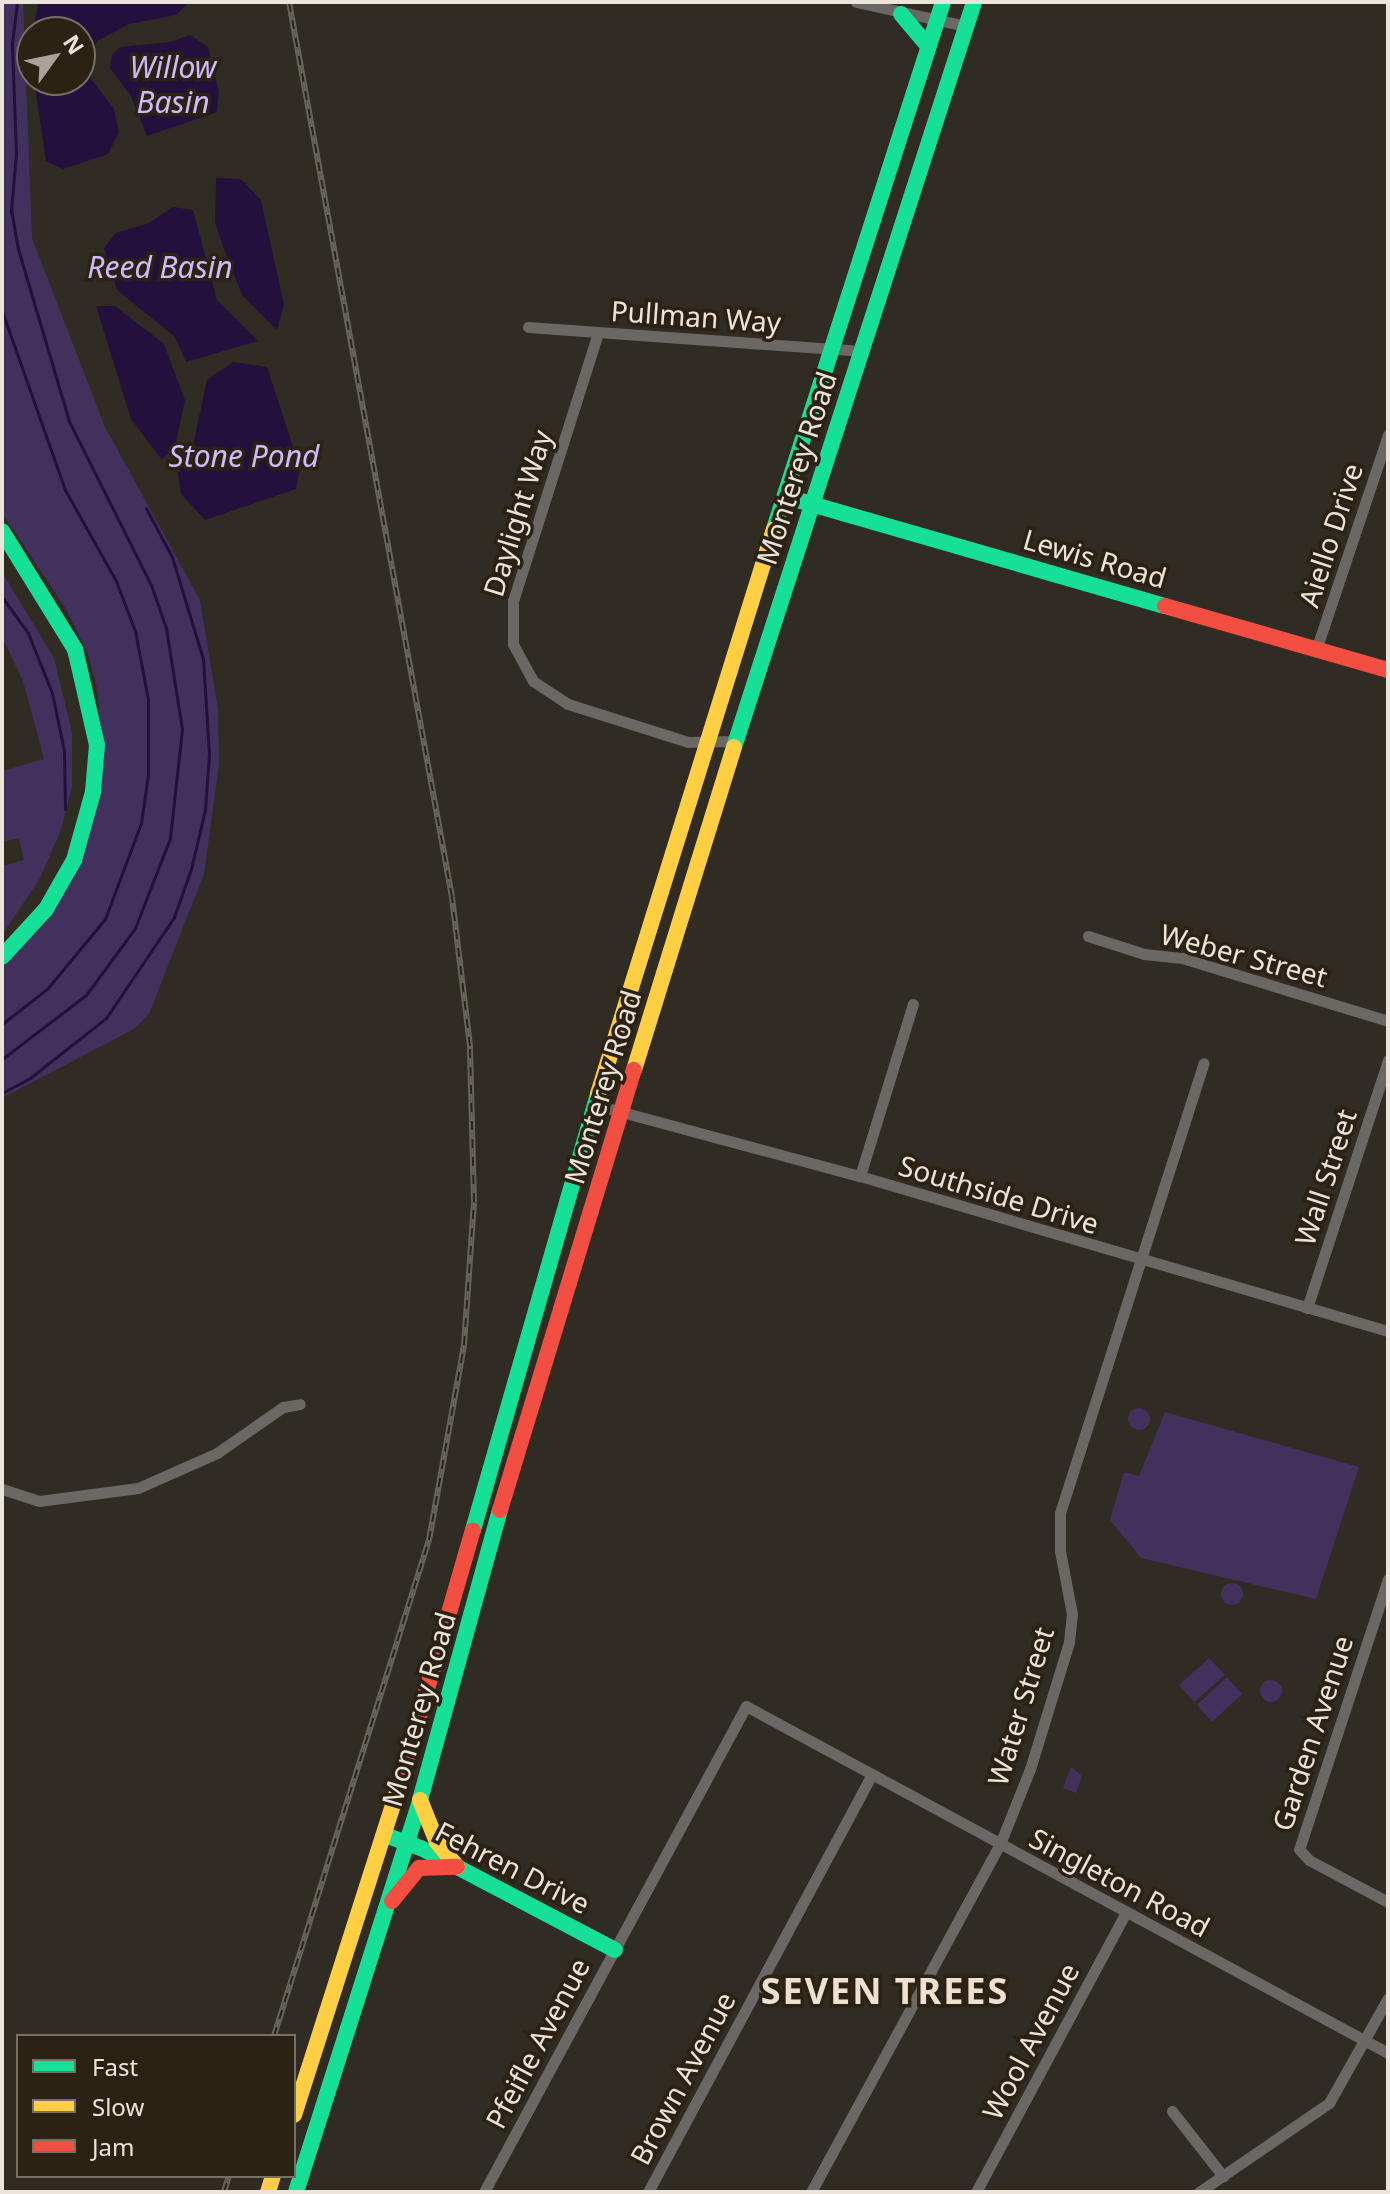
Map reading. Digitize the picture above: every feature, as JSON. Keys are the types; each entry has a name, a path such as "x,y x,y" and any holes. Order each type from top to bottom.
{"main road":[{"name":"Monterey Road","path":"296,2109 385,1835 495,1443 596,1105 787,497 829,351 943,2"},
{"name":"Monterey Road","path":"296,2192 420,1800 517,1448 736,741 974,2"},
{"path":"901,14 928,46"},
{"name":"Lewis Road","path":"787,497 1388,670"},
{"path":"2,531 75,649 97,745 93,792 74,860 46,909 2,957"},
{"path":"2,547 64,646 80,697 86,749 83,793 68,848 37,904 2,944"},
{"path":"495,1443 517,1448"},
{"path":"420,1800 437,1842 457,1867"},
{"name":"Fehren Drive","path":"385,1835 457,1867 615,1950"},
{"path":"385,1910 419,1868 457,1867"}],"street":[{"path":"856,2 966,26"},
{"name":"Pullman Way","path":"528,327 861,351"},
{"name":"Daylight Way","path":"598,333 513,601 513,644 520,664 549,695 688,742 736,741"},
{"name":"Aiello Drive","path":"1316,650 1388,435"},
{"name":"Weber Street","path":"1088,936 1144,954 1182,958 1388,1021"},
{"path":"860,1176 913,1004"},
{"name":"Wall Street","path":"1307,1308 1388,1060"},
{"name":"Water Street","path":"811,2192 1000,1844 1067,1653 1072,1614 1060,1551 1060,1513 1204,1063"},
{"name":"Southside Drive","path":"596,1105 860,1176 1140,1261 1388,1331"},
{"path":"2,1489 39,1501 138,1488 217,1453 283,1407 300,1404"},
{"name":"Garden Avenue","path":"1388,1579 1299,1849 1309,1860 1388,1902"},
{"name":"Singleton Road","path":"746,1706 1388,2053"},
{"name":"Pfeifle Avenue","path":"484,2192 746,1706"},
{"name":"Brown Avenue","path":"648,2192 872,1774"},
{"name":"Wool Avenue","path":"976,2192 1126,1912"},
{"path":"1199,2192 1329,2103 1388,1998"},
{"path":"1172,2111 1223,2176"}],"shaded area":[{"path":"2,2 23,2 24,16 16,16 16,96 27,96 32,238 105,427 200,600 218,709 219,764 204,874 149,1014 134,1029 2,1098 2,964 79,861 99,791 102,744 97,689 88,654 66,609 2,513"},
{"path":"2,572 54,658 72,732 72,787 61,830 39,880 2,935 2,866 24,860 19,838 2,842 2,771 44,759 23,681 2,637"},
{"path":"1139,1408 1147,1411 1150,1419 1147,1427 1139,1430 1131,1427 1128,1419 1131,1411"},
{"path":"1165,1412 1359,1467 1316,1599 1141,1558 1110,1520 1124,1472 1139,1476"},
{"path":"1232,1583 1240,1586 1243,1594 1240,1602 1232,1605 1224,1602 1221,1594 1224,1586"},
{"path":"1209,1658 1225,1675 1194,1702 1179,1685"},
{"path":"1227,1677 1242,1694 1212,1722 1197,1705"},
{"path":"1271,1680 1282,1691 1271,1702 1260,1691"},
{"path":"1071,1767 1082,1776 1076,1793 1063,1788"}],"water":[{"path":"38,2 189,2 176,15 129,24 96,43 96,16 36,16"},
{"name":"Willow Basin","path":"190,35 208,47 219,92 217,112 147,136 131,96 110,68 112,55 120,47 171,42"},
{"path":"96,86 114,109 119,132 108,154 63,169 46,161 36,96 96,96"},
{"path":"216,178 241,179 261,200 284,305 277,330 242,295 215,223"},
{"name":"Reed Basin","path":"173,207 193,210 217,300 258,341 186,362 175,337 117,290 104,248 116,233 149,223"},
{"path":"96,306 115,306 164,344 185,400 175,447 162,460 131,419"},
{"name":"Stone Pond","path":"233,362 267,367 300,468 296,489 205,520 181,494 178,473 192,450 207,380"}],"waterway":[{"path":"2,1059 86,995 135,928 170,838 182,729 166,628 151,585 69,421 18,249 11,211 16,154 12,43 17,2"},
{"path":"2,311 65,490 116,581 135,631 148,700 148,775 141,823 105,919 48,988 2,1024"},
{"path":"2,1093 30,1078 106,1018 174,917 191,869 205,810 209,754 203,659 172,557 146,508"},
{"path":"2,597 28,633 52,693 64,751 65,809"}],"railway":[{"path":"275,2034 429,1540 464,1345 474,1202 470,1046 452,897 289,2"},
{"path":"224,2192 228,2178"}],"traffic: fast":[{"path":"774,529 943,2"},
{"path":"734,747 974,2"},
{"path":"901,14 928,46"},
{"path":"787,497 1165,606"},
{"path":"2,531 75,649 97,745 93,792 74,860 46,909 2,957"},
{"path":"473,1530 598,1094"},
{"path":"296,2192 420,1800 500,1510"},
{"path":"385,1835 421,1848 615,1950"}],"traffic: slow":[{"path":"598,1094 774,529"},
{"path":"634,1070 734,747"},
{"path":"296,2109 399,1786"},
{"path":"420,1800 437,1842 457,1867"},
{"path":"268,2192 272,2178"}],"traffic: jam":[{"path":"1165,606 1388,670"},
{"path":"500,1510 634,1070"},
{"path":"399,1786 473,1530"},
{"path":"392,1901 419,1868 457,1867"}],"district":[{"name":"SEVEN TREES","path":"885,1991"}]}
